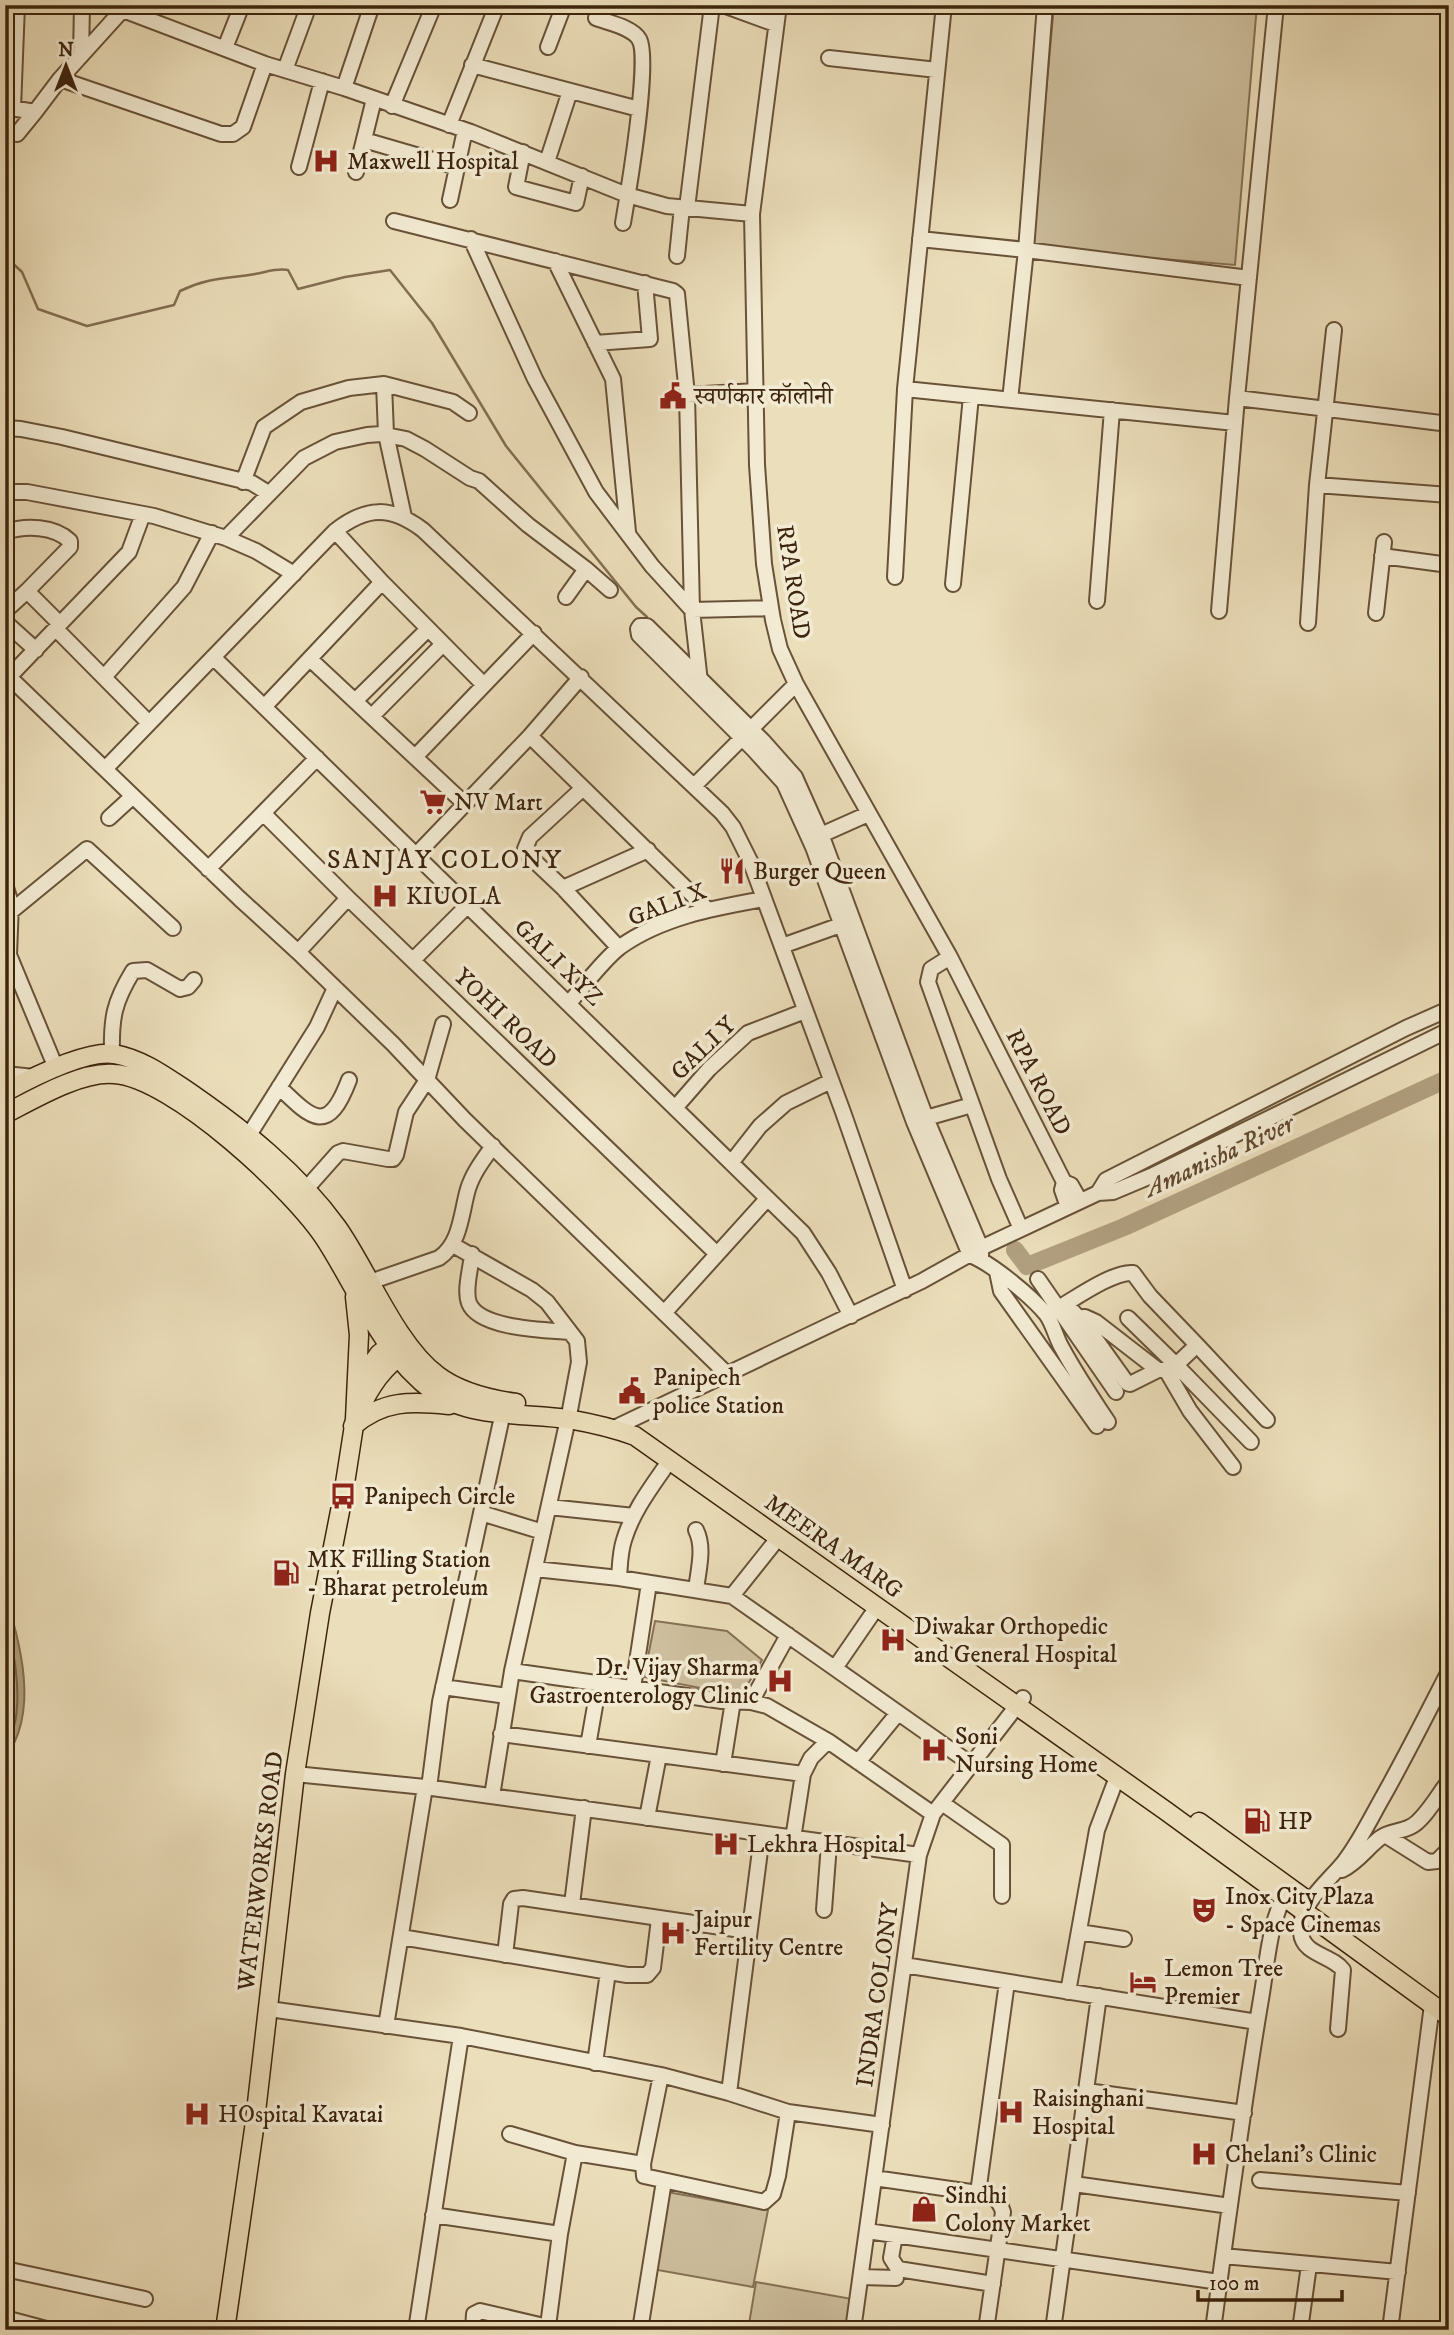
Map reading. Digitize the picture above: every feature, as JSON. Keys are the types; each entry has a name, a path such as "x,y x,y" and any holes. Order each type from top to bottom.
{"main road":[{"path":"5,1092 34,1077 93,1055 112,1054 139,1061 156,1070 249,1135 306,1189 338,1228 370,1282 400,1347"},
{"name":"MEERA MARG","path":"5,1114 36,1097 90,1077 112,1073 148,1082 203,1119 278,1183 303,1209 326,1241 354,1291 435,1394 466,1407 631,1422 666,1442 1019,1702 1441,2003 1449,2017"},
{"path":"354,1291 359,1335 354,1422"},
{"path":"357,1385 368,1366 400,1347"},
{"path":"354,1422 374,1383 400,1347"},
{"name":"MEERA MARG","path":"400,1347 436,1375 468,1392 569,1415 635,1436 877,1607 1019,1702 1117,1777 1287,1893"},
{"path":"354,1422 378,1408 394,1404 466,1407"},
{"name":"WATERWORKS ROAD","path":"225,2330 269,2009 295,1774 354,1422"}],"street":[{"path":"17,5 9,107 35,112"},
{"path":"81,56 82,5"},
{"path":"225,48 242,5"},
{"path":"285,70 309,5"},
{"path":"344,88 372,5"},
{"path":"392,106 435,5"},
{"path":"449,125 497,5"},
{"path":"548,47 564,5"},
{"path":"677,256 712,5"},
{"path":"723,5 775,24"},
{"name":"RPA ROAD","path":"779,5 752,214 758,477 764,564 780,649 796,684 950,957 1064,1182 1062,1190 1074,1204"},
{"path":"895,577 905,389 944,5"},
{"path":"1010,400 1026,250 1045,5"},
{"path":"1219,611 1276,5"},
{"path":"16,134 60,79 125,7 265,64 465,130 628,195 667,206 752,214"},
{"path":"596,18 634,32 641,41 643,53 639,109 623,223"},
{"path":"829,58 937,70"},
{"path":"60,79 221,134 233,134 243,127 265,64"},
{"path":"472,65 639,109"},
{"path":"299,167 322,81"},
{"path":"547,162 570,91"},
{"path":"356,172 374,99"},
{"path":"450,200 465,130"},
{"path":"364,140 457,167"},
{"path":"523,152 516,187 576,203 582,176"},
{"path":"394,220 673,290 677,294 687,395 692,610 700,698"},
{"path":"471,239 535,379 596,492 652,566 692,610 771,608"},
{"path":"920,239 1249,278"},
{"path":"555,261 612,379 616,395 628,533"},
{"path":"595,343 650,339 645,283"},
{"path":"1308,623 1317,485 1334,330"},
{"path":"384,384 386,435 404,517"},
{"path":"243,482 264,427 301,402 349,388 384,384 453,401 469,412"},
{"path":"905,389 1235,423"},
{"path":"687,395 756,391"},
{"path":"953,584 971,396"},
{"path":"1237,398 1449,424"},
{"path":"1097,601 1112,410"},
{"path":"5,429 21,429 62,437 252,483 268,493"},
{"path":"103,677 184,587 219,536 304,458 335,442 367,435 406,439 479,481 528,525 610,590"},
{"path":"1317,485 1449,495"},
{"path":"5,492 27,492 143,514 219,536 256,551 294,574"},
{"path":"105,769 335,531 349,520 369,513 381,511 404,517 423,530 581,677 733,827 751,863 782,946 905,1290"},
{"path":"143,514 129,552 36,650 7,675 298,952 728,1375"},
{"path":"5,532 42,528 65,536 70,541 70,547 5,611"},
{"path":"335,531 484,684"},
{"path":"1376,613 1383,549 1449,565"},
{"path":"566,597 586,569"},
{"path":"264,707 383,582"},
{"path":"27,591 103,677 149,723"},
{"path":"5,622 36,650"},
{"path":"745,734 700,698 639,635 638,629 647,626 700,681 796,794 821,835 847,923"},
{"path":"355,701 428,629"},
{"path":"415,757 534,633"},
{"path":"372,716 443,643"},
{"name":"GALI XYZ","path":"213,657 803,1233 851,1316"},
{"path":"310,659 465,804"},
{"path":"416,855 530,736 581,677"},
{"path":"694,786 796,684"},
{"path":"530,736 708,910"},
{"path":"208,869 317,758"},
{"path":"582,789 530,837 525,849 619,948"},
{"path":"796,794 920,1120 977,1254 1021,1291 1077,1318 1087,1327 1127,1383 1133,1383 1169,1367 1197,1345"},
{"path":"109,818 133,796"},
{"name":"YOHI ROAD","path":"264,814 717,1254"},
{"path":"821,835 868,814"},
{"path":"9,913 87,849 173,928"},
{"path":"563,888 648,850"},
{"path":"5,884 11,904 9,955 56,1068"},
{"path":"298,952 348,898"},
{"name":"GALI X","path":"569,1003 619,948 652,929 708,910 764,899"},
{"path":"412,960 468,905"},
{"path":"782,946 847,923"},
{"path":"950,957 931,969 928,982 999,1179 1021,1229"},
{"path":"112,1054 111,1023 114,1011 133,971 147,971 180,989 188,987 194,980"},
{"path":"249,1135 317,1027 335,988"},
{"path":"1098,1192 1107,1180 1406,1028 1449,1009"},
{"name":"GALI Y","path":"675,1108 709,1069 748,1033 805,1011"},
{"path":"306,1189 338,1153 343,1151 393,1159 406,1112 427,1080 443,1024"},
{"path":"614,1428 905,1290 1098,1192 1113,1192 1151,1176 1449,1030"},
{"path":"5,1074 34,1077"},
{"path":"279,1087 305,1112 323,1117 332,1113 340,1104 349,1080"},
{"path":"731,1163 760,1126 786,1103 831,1081"},
{"path":"920,1120 972,1105"},
{"path":"370,1282 439,1258 453,1245 467,1190 474,1174 493,1146"},
{"path":"664,1313 768,1199"},
{"path":"453,1245 532,1290 547,1302 577,1341 579,1362 512,1671 492,1796"},
{"path":"472,1254 469,1303 477,1313 491,1321 538,1330 570,1332"},
{"path":"997,1272 1001,1292 1102,1424 1054,1333 1057,1309"},
{"path":"1057,1309 1112,1278 1133,1273 1150,1296 1267,1420"},
{"path":"1038,1279 1116,1392"},
{"path":"1077,1318 1085,1317 1096,1322 1169,1367 1190,1411 1233,1466"},
{"path":"1128,1318 1169,1367 1251,1442"},
{"path":"386,2026 443,1687 503,1412"},
{"path":"619,1578 623,1543 634,1516 646,1493 670,1460"},
{"path":"549,1507 634,1516"},
{"path":"481,1513 543,1532"},
{"path":"696,1530 700,1550 696,1590"},
{"path":"732,1596 779,1537"},
{"path":"535,1569 619,1578 732,1596 971,1764"},
{"path":"633,1688 649,1583"},
{"path":"835,1668 877,1607"},
{"path":"751,1702 788,1635"},
{"path":"512,1671 767,1706 1002,1845 1002,1896"},
{"path":"1338,2029 1343,1970 1339,1964 1309,1948 1303,1941 1301,1932 1307,1907 1367,1826 1448,1673"},
{"path":"588,1745 599,1683"},
{"path":"443,1687 507,1696"},
{"path":"723,1764 733,1701"},
{"name":"INDRA COLONY","path":"853,2330 919,1855 938,1808 1019,1702"},
{"path":"858,1762 898,1713"},
{"path":"501,1734 803,1774"},
{"path":"793,1839 803,1774 811,1758 828,1741"},
{"path":"647,1818 659,1755"},
{"path":"295,1774 492,1796 919,1855"},
{"path":"1068,1992 1097,1830 1117,1777"},
{"path":"1337,1870 1354,1864 1385,1835 1410,1828 1449,1781"},
{"path":"572,1904 584,1808"},
{"path":"729,2093 762,1835"},
{"path":"1385,1835 1428,1862 1437,1861 1449,1849"},
{"path":"824,1910 829,1843"},
{"path":"1213,2330 1257,2022 1275,1921 1287,1893"},
{"path":"505,1955 511,1904 514,1899 523,1898 748,1931"},
{"path":"401,1937 608,1972 647,1975 653,1968 659,1919"},
{"path":"1079,1932 1124,1939"},
{"path":"904,1965 1257,2022"},
{"path":"594,2063 608,1972"},
{"path":"978,2193 1007,1982"},
{"path":"1053,2330 1099,1997"},
{"path":"1390,2330 1408,2193 1441,2003"},
{"path":"269,2009 461,2036 661,2074 788,2112 882,2125"},
{"path":"416,2330 461,2036"},
{"path":"661,2074 643,2164 644,2176 764,2202 773,2194 778,2176 788,2112"},
{"path":"1087,2091 1244,2113"},
{"path":"510,2134 575,2153 643,2164"},
{"path":"473,2330 474,2315 480,2311 555,2328 560,2234 575,2153"},
{"path":"874,2178 978,2193 994,2197 1001,2204 1003,2213 986,2330"},
{"path":"1260,2180 1408,2193"},
{"path":"640,2330 664,2181"},
{"path":"1074,2184 1230,2206"},
{"path":"433,2215 560,2234"},
{"path":"867,2231 1219,2282"},
{"path":"895,2235 891,2258 898,2269 993,2284"},
{"path":"1223,2256 1398,2272"},
{"path":"1300,2330 1309,2265"},
{"path":"5,2269 145,2299"},
{"path":"861,2277 896,2278"},
{"path":"5,2318 50,2330"}],"shaded area":[{"path":"1054,5 1257,5 1235,265 1032,248"},
{"path":"655,1621 727,1631 762,1660 741,1696 644,1677"},
{"path":"667,2192 768,2210 753,2287 652,2269"},
{"path":"756,2282 852,2299 847,2330 748,2330"}],"water":[{"path":"5,1593 21,1655 24,1699 16,1740 5,1758"}],"waterway":[{"path":"5,256 22,272 38,309 87,326 174,305 180,291 218,279 288,270 298,289 345,277 390,270 432,323 506,446 636,607 647,617"},
{"name":"Amanisha River","path":"1015,1250 1027,1266 1124,1227 1449,1078"}],"place":[{"name":"Maxwell Hospital","path":"326,161"},
{"name":"स्वर्णकार कॉलोनी","path":"673,396"},
{"name":"NV Mart","path":"433,802"},
{"name":"Burger Queen","path":"732,871"},
{"name":"KIUOLA","path":"385,896"},
{"name":"Panipech police Station","path":"632,1391"},
{"name":"Panipech Circle","path":"343,1496"},
{"name":"MK Filling Station - Bharat petroleum","path":"286,1573"},
{"name":"Diwakar Orthopedic and General Hospital","path":"893,1640"},
{"name":"Dr. Vijay Sharma Gastroenterology Clinic","path":"780,1681"},
{"name":"Soni Nursing Home","path":"934,1750"},
{"name":"HP","path":"1257,1821"},
{"name":"Lekhra Hospital","path":"726,1844"},
{"name":"Inox City Plaza - Space Cinemas","path":"1204,1910"},
{"name":"Jaipur Fertility Centre","path":"673,1933"},
{"name":"Lemon Tree Premier","path":"1143,1982"},
{"name":"Raisinghani Hospital","path":"1011,2112"},
{"name":"HOspital Kavatai","path":"197,2114"},
{"name":"Chelani's Clinic","path":"1204,2154"},
{"name":"Sindhi Colony Market","path":"924,2209"}],"district":[{"name":"SANJAY COLONY","path":"445,859"}]}
